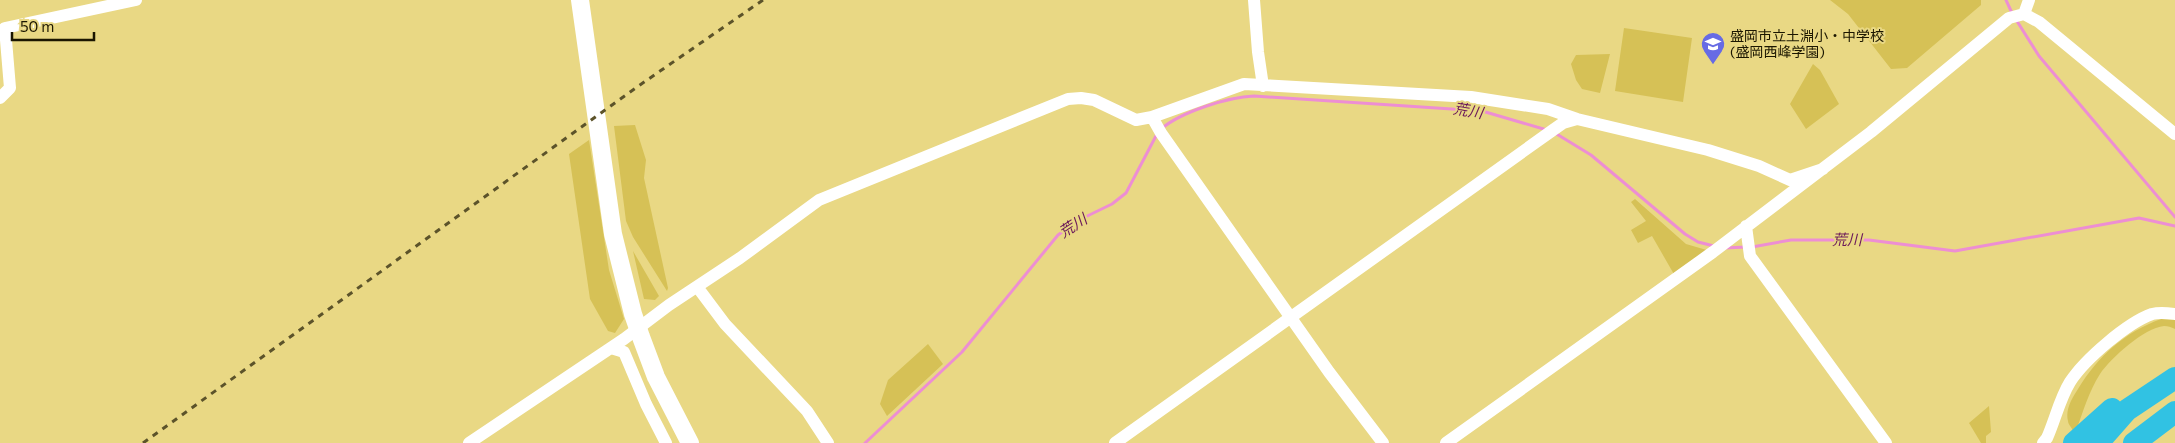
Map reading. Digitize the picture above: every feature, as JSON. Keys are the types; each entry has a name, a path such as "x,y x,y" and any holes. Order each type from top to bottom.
{"highway":[{"path":"2112,443 2125,428 2146,415 2173,385"},
{"path":"2074,443 2102,416 2121,403 2146,415 2175,407"},
{"path":"2098,443 2127,410 2146,415 2175,412"},
{"path":"2134,443 2146,415"}],"street":[{"path":"0,98 10,88 4,28 136,0"},
{"path":"580,0 600,132 612,234 641,338 656,376 690,443"},
{"path":"1254,0 1262,86"},
{"path":"2023,15 2029,0"},
{"path":"1446,443 1713,252 1823,169 1929,86 2009,18 2023,15 2039,22 2171,133 2175,134"},
{"path":"1157,126 1244,84 1471,97 1548,109 1577,119 1708,150 1759,166 1790,180 1823,169"},
{"path":"470,443 611,348 669,305 698,288 818,200 1060,102 1081,98 1094,100 1136,120 1157,126 1328,372 1383,443"},
{"path":"1115,443 1563,123 1577,119"},
{"path":"1746,226 1750,256 1886,443"},
{"path":"698,288 725,324 807,411 828,443"},
{"path":"2043,443 2047,438 2070,382 2101,348 2132,324 2152,314 2162,312 2175,314"},
{"path":"611,348 624,352 646,404 666,443"}],"shaded area":[{"path":"1830,0 1981,0 1981,5 1907,68 1891,69 1848,14"},
{"path":"1624,28 1692,38 1683,102 1615,91"},
{"path":"1610,54 1600,93 1582,89 1576,80 1571,64 1576,55"},
{"path":"1813,64 1820,70 1839,104 1806,129 1790,104"},
{"path":"635,125 646,160 644,178 668,288 667,291 633,237 626,221 614,126"},
{"path":"589,140 609,270 624,319 615,333 608,331 590,299 569,154"},
{"path":"1635,199 1686,244 1710,251 1675,276 1652,236 1638,243 1631,230 1646,221 1631,202"},
{"path":"633,251 659,296 655,300 644,299"},
{"path":"2161,319 2175,320 2175,329 2164,326 2147,332 2112,360 2096,381 2076,431 2073,431 2067,413 2076,393 2094,366 2124,338"},
{"path":"928,344 943,364 887,416 880,404 888,380"},
{"path":"1989,406 1991,432 1986,436 1986,443 1981,443 1969,423"}],"waterway":[{"path":"2006,0 2012,13"},
{"path":"2015,18 2039,56 2175,217"},
{"name":"荒川","path":"1161,129 1180,117 1205,106 1231,99 1254,96 1482,111 1547,130"},
{"name":"荒川","path":"1555,133 1591,155 1685,234 1698,242 1714,246"},
{"name":"荒川","path":"865,443 962,352 1058,235 1079,220 1112,204 1126,193 1157,134"},
{"name":"荒川","path":"1752,247 1791,240 1869,240 1955,251 2139,218 2175,226"},
{"name":"荒川","path":"1725,248 1746,247"}],"railway":[{"path":"143,443 637,87 763,0"}],"place":[{"name":"盛岡市立土淵小・中学校 (盛岡西峰学園)","path":"1713,65"}]}
